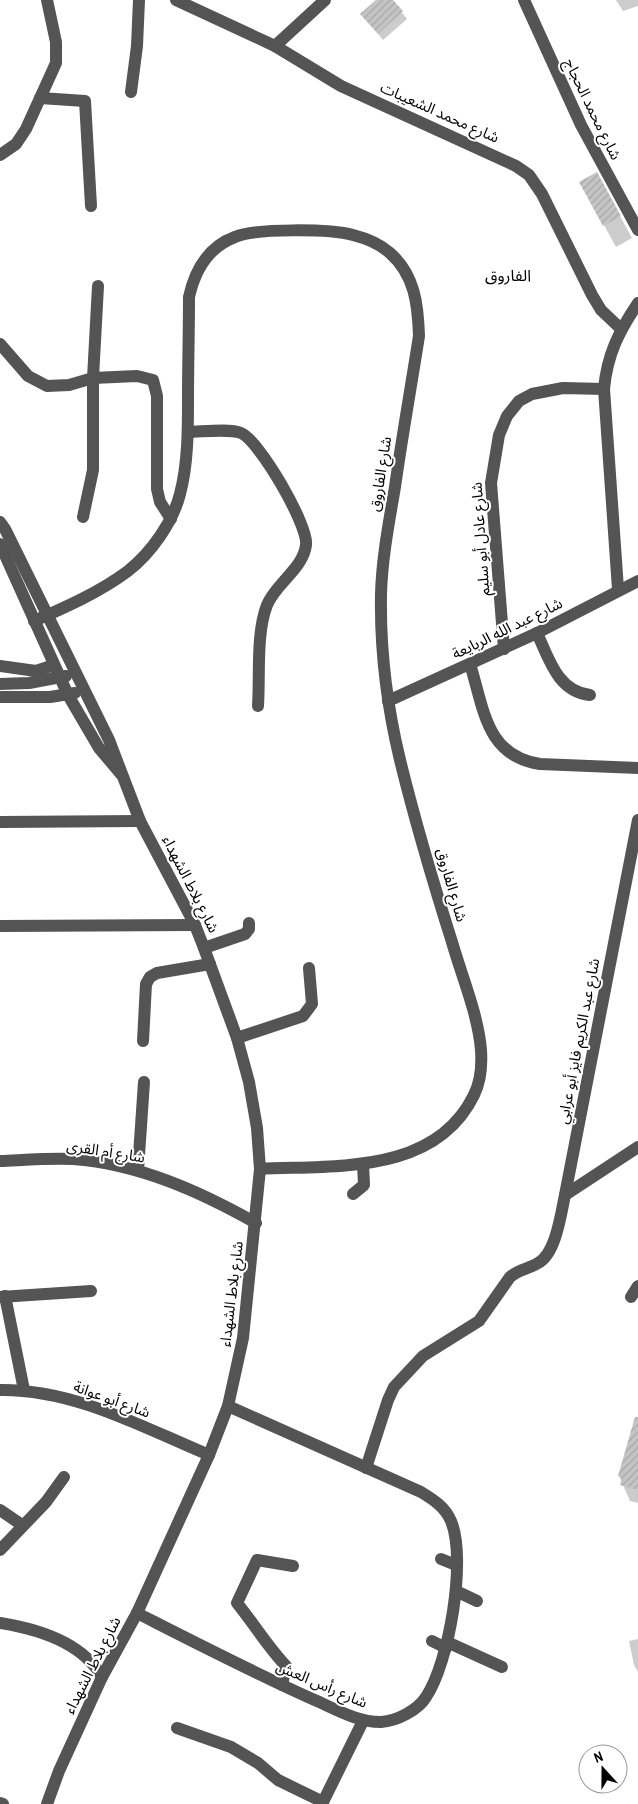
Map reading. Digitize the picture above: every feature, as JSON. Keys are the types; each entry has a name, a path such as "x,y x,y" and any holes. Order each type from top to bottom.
{"street":[{"path":"0,155 16,144 26,129 50,80 58,53 47,0"},
{"path":"131,92 137,46 139,0"},
{"name":"شارع محمد الشعيبات","path":"176,0 275,46 341,86 495,155 529,175 542,194 592,295 601,310 620,328"},
{"path":"275,46 325,0"},
{"name":"شارع محمد الحجاج","path":"524,0 581,125 638,230"},
{"path":"40,98 85,101 91,206"},
{"name":"شارع الفاروق","path":"34,621 96,592 128,570 150,548 171,519 180,494 188,432 189,297 193,277 202,261 218,247 234,237 251,232 351,234 369,240 390,252 405,270 414,289 418,307 419,336 388,530 381,592 388,700 400,759 479,1032 481,1074 474,1095 457,1121 438,1139 363,1164 260,1169"},
{"path":"83,516 93,470 93,378 98,286"},
{"path":"618,590 604,389 606,368 620,328 638,303"},
{"path":"0,344 28,376 47,386 69,385 93,378 145,376 155,384 157,396 158,490 160,502 171,519"},
{"name":"شارع عادل أبو سليم","path":"504,649 491,483 499,435 507,416 513,408 519,401 532,394 563,388 604,389"},
{"path":"188,432 237,432 246,436 276,478 296,512 306,537 304,553 277,587 267,605 262,624 258,706"},
{"name":"شارع بلاط الشهداء","path":"0,522 110,740 140,821 195,925 237,1038 249,1082 257,1128 260,1169 244,1338 228,1406 209,1455 137,1613 102,1677 59,1771 47,1804"},
{"name":"شارع بلاط الشهداء","path":"0,544 68,695 99,748 121,774"},
{"name":"شارع عبد الله الربايعة","path":"388,700 504,649 638,581"},
{"path":"537,633 556,673 567,687 577,694 590,695"},
{"path":"470,664 496,741 509,754 527,762 540,764 638,768"},
{"path":"0,666 36,671 54,665"},
{"path":"0,684 60,678 76,673"},
{"path":"0,697 68,695 84,691"},
{"name":"شارع عبد الكريم فايز أبو عرابي","path":"366,1468 388,1400 404,1375 423,1356 479,1321 500,1290 516,1271 539,1263 550,1250 565,1195 638,820"},
{"path":"0,822 140,821"},
{"path":"204,948 245,934 249,929 249,923"},
{"path":"0,926 195,925"},
{"path":"143,1041 146,984 150,977 157,973 210,964"},
{"path":"237,1038 303,1016 312,1004 309,968"},
{"path":"138,1170 144,1082"},
{"path":"565,1195 638,1147"},
{"name":"شارع أم القرى","path":"0,1161 72,1159 138,1170 212,1198 256,1223"},
{"path":"353,1194 364,1185 363,1164"},
{"path":"24,1390 3,1297 91,1292"},
{"name":"شارع أبو عوانة","path":"0,1394 24,1390 94,1406 209,1455"},
{"name":"شارع رأس العش","path":"137,1613 282,1686 363,1721 383,1722 397,1718 425,1699 435,1681 446,1645 456,1591 455,1536 447,1512 437,1502 421,1492 228,1406"},
{"path":"0,1550 46,1502 64,1477"},
{"path":"0,1510 22,1525"},
{"path":"442,1559 456,1565"},
{"path":"282,1686 286,1666 267,1646 259,1630 237,1603 257,1560 294,1566"},
{"path":"456,1591 477,1601"},
{"path":"0,1623 40,1632 64,1642 85,1655 102,1677"},
{"path":"432,1641 502,1667"},
{"path":"177,1728 231,1747 258,1763 278,1780 323,1803 363,1721"}],"building":[{"path":"376,0 393,0 403,11 378,34 360,14"},
{"path":"597,172 621,216 603,226 579,182"},
{"path":"635,1417 638,1417 638,1490 620,1485 622,1478 618,1476"}],"district":[{"name":"الفاروق","path":"508,275"}]}
